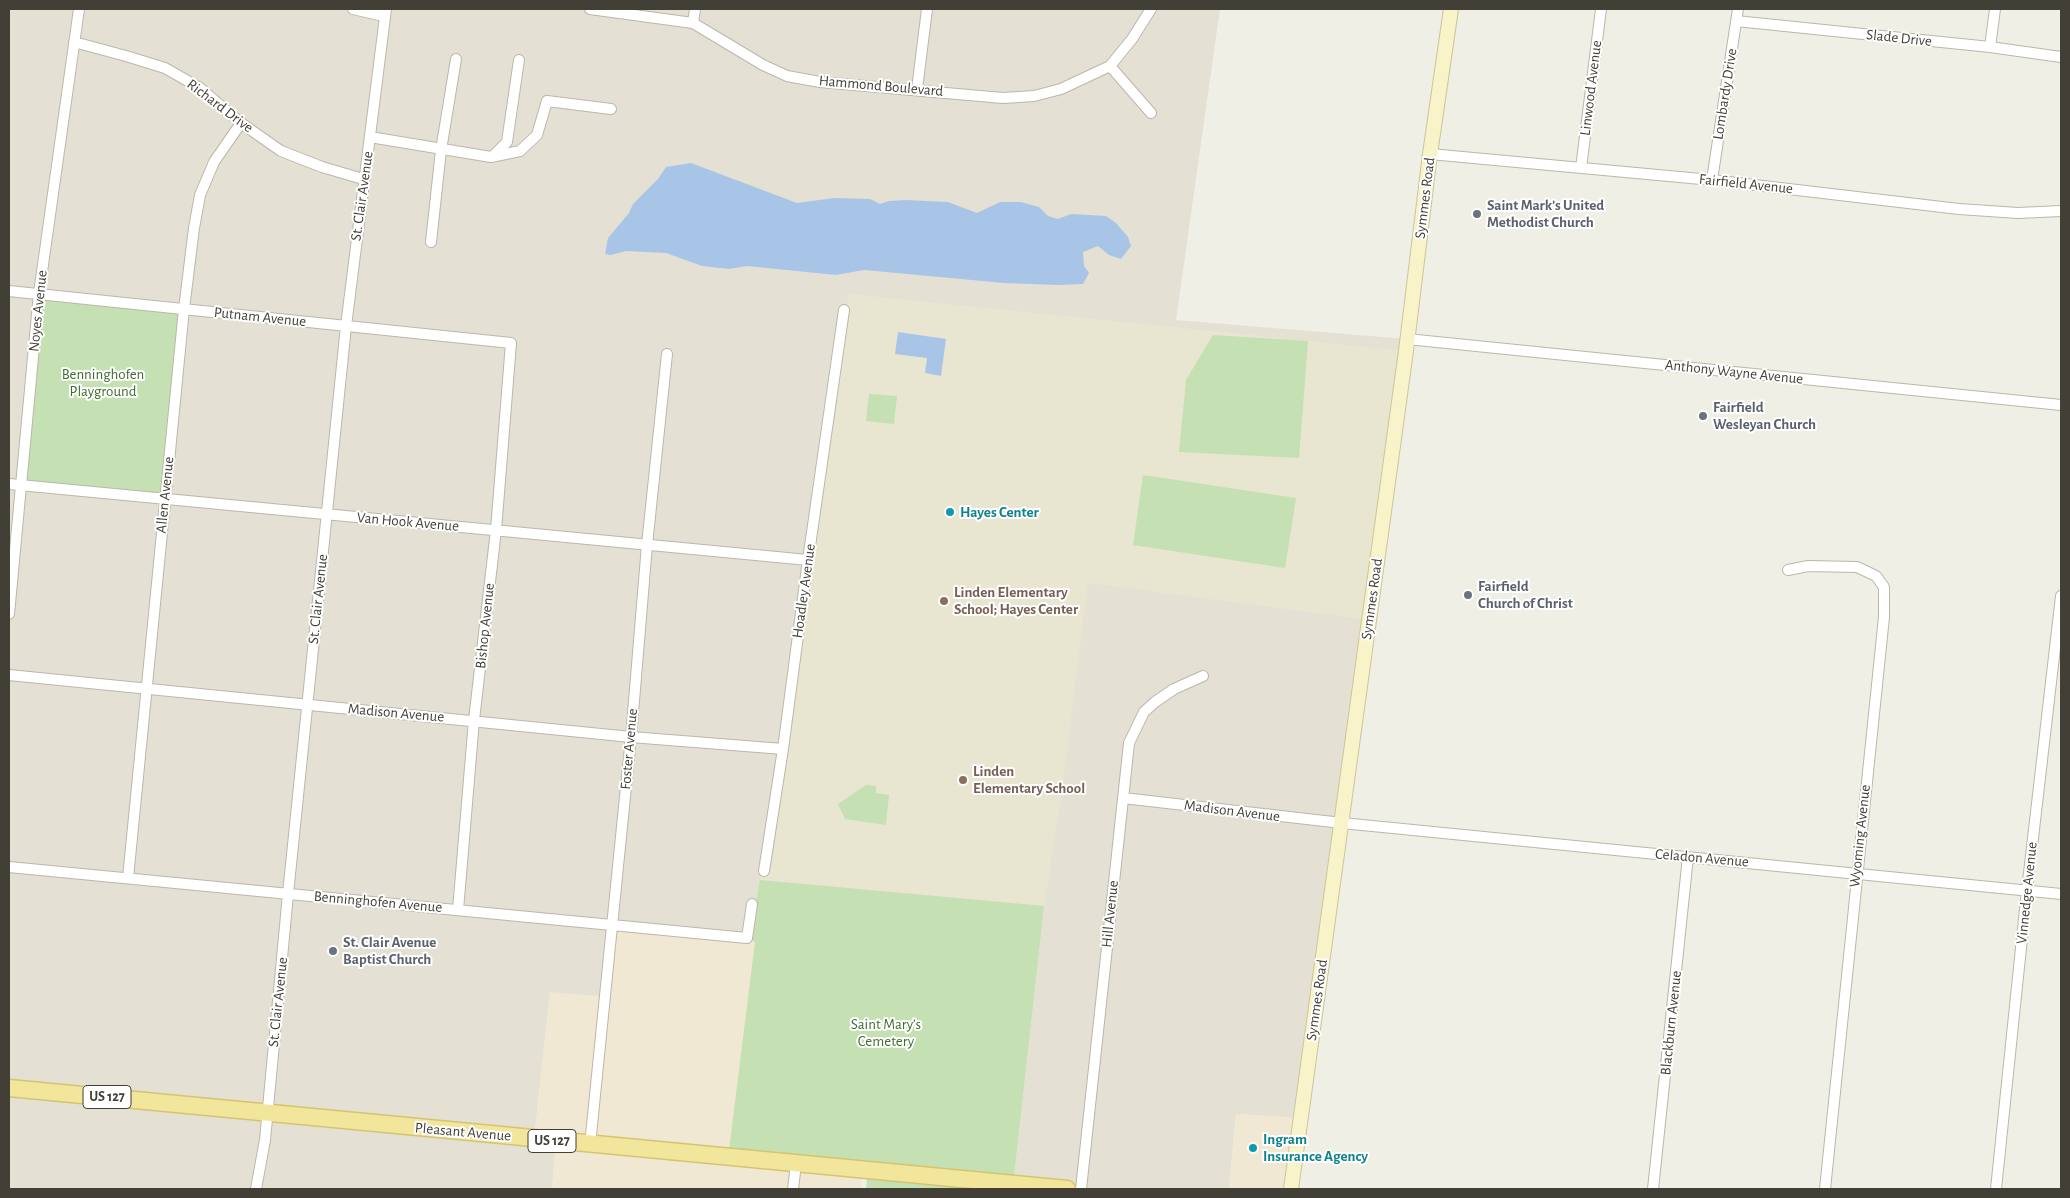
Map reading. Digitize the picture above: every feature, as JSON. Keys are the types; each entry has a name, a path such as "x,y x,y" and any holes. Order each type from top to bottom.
{"main road":[{"name":"Symmes Road","path":"1291,1189 1451,9"},
{"name":"Pleasant Avenue","path":"9,1088 590,1145 1067,1189"}],"street":[{"name":"Noyes Avenue","path":"9,614 38,293 79,9"},
{"path":"353,9 385,12"},
{"name":"Hammond Boulevard","path":"590,9 693,23 763,66 787,76 820,82 1004,98 1034,96 1061,89 1110,66 1132,39 1150,9"},
{"path":"693,23 694,9"},
{"path":"917,89 927,9"},
{"name":"Linwood Avenue","path":"1581,168 1601,9"},
{"name":"Lombardy Drive","path":"1712,180 1738,9"},
{"path":"1990,47 1995,9"},
{"name":"St. Clair Avenue","path":"256,1189 264,1152 288,894 346,326 385,12"},
{"name":"Slade Drive","path":"1736,21 1990,47 2061,57"},
{"name":"Richard Drive","path":"74,42 165,68 200,88 241,123 281,150 322,167 363,179"},
{"path":"431,242 441,150 456,59"},
{"path":"491,157 501,150 507,142 519,60"},
{"path":"1110,66 1151,113"},
{"path":"370,137 491,157 520,151 537,135 547,101 611,109"},
{"name":"Allen Avenue","path":"128,878 184,309 194,228 200,195 214,162 241,123"},
{"name":"Fairfield Avenue","path":"1430,154 1712,180 1959,209 2018,213 2061,211"},
{"name":"Putnam Avenue","path":"9,291 511,343"},
{"name":"Hoadley Avenue","path":"764,871 783,749 844,310"},
{"name":"Anthony Wayne Avenue","path":"1407,339 2061,406"},
{"name":"Bishop Avenue","path":"458,910 474,720 496,530 511,343"},
{"name":"Foster Avenue","path":"590,1145 667,354"},
{"name":"Van Hook Avenue","path":"9,484 808,560"},
{"name":"Wyoming Avenue","path":"1788,570 1808,566 1857,567 1876,576 1884,587 1884,617 1856,873 1825,1189"},
{"name":"Vinnedge Avenue","path":"1996,1189 2027,890 2061,596"},
{"name":"Madison Avenue","path":"9,675 631,737 783,749"},
{"name":"Hill Avenue","path":"1081,1189 1129,743 1144,712 1174,689 1204,676"},
{"name":"Madison Avenue","path":"1123,798 1342,824"},
{"name":"Celadon Avenue","path":"1342,824 2061,894"},
{"name":"Blackburn Avenue","path":"1653,1189 1688,857"},
{"name":"Benninghofen Avenue","path":"9,867 458,910 612,927 747,938 752,904"},
{"path":"793,1189 796,1164"}],"shaded area":[{"path":"9,9 1220,9 1176,320 1407,339 1300,1118 1236,1114 1229,1189 1067,1189 979,1182 755,942 607,997 550,993 535,1131 557,1130 552,1189 9,1189"},
{"name":"Linden Elementary School; Hayes Center","path":"850,294 1406,351 1369,620 1088,583 1062,792 1044,906 760,880 783,749 844,310"},
{"path":"614,930 756,942 727,1166 862,1177 861,1189 552,1189 557,1131 535,1131 550,992 607,997"},
{"path":"1236,1114 1300,1118 1291,1189 1229,1189"}],"green space":[{"name":"Benninghofen Playground","path":"39,293 184,309 165,499 22,485"},
{"path":"1213,335 1308,341 1299,458 1179,452 1186,380"},
{"path":"869,394 897,396 894,424 866,421"},
{"path":"1143,475 1296,498 1285,568 1133,545"},
{"path":"866,785 876,786 876,793 889,795 886,825 845,819 838,804"},
{"name":"Saint Mary’s Cemetery","path":"760,880 1044,906 1013,1185 979,1182 978,1189 866,1189 868,1172 728,1158 755,942 750,938"}],"water":[{"path":"691,163 797,203 834,198 870,199 880,204 889,201 906,200 948,202 977,213 1000,202 1021,202 1039,207 1048,216 1058,219 1071,214 1106,216 1116,223 1128,237 1131,246 1121,259 1109,255 1098,246 1083,252 1084,266 1089,273 1083,284 1058,285 1004,283 864,270 836,275 747,266 729,269 702,266 666,253 626,251 611,255 605,254 608,238 629,213 633,204 658,179 666,167"},
{"path":"898,332 946,339 941,376 925,373 927,358 895,354"}],"place":[{"name":"Saint Mark’s United Methodist Church","path":"1477,214"},
{"name":"Fairfield Wesleyan Church","path":"1703,416"},
{"name":"Hayes Center","path":"950,512"},
{"name":"Fairfield Church of Christ","path":"1468,595"},
{"name":"Linden Elementary School; Hayes Center","path":"944,601"},
{"name":"Linden Elementary School","path":"963,780"},
{"name":"St. Clair Avenue Baptist Church","path":"333,951"},
{"name":"Ingram Insurance Agency","path":"1253,1148"}]}
